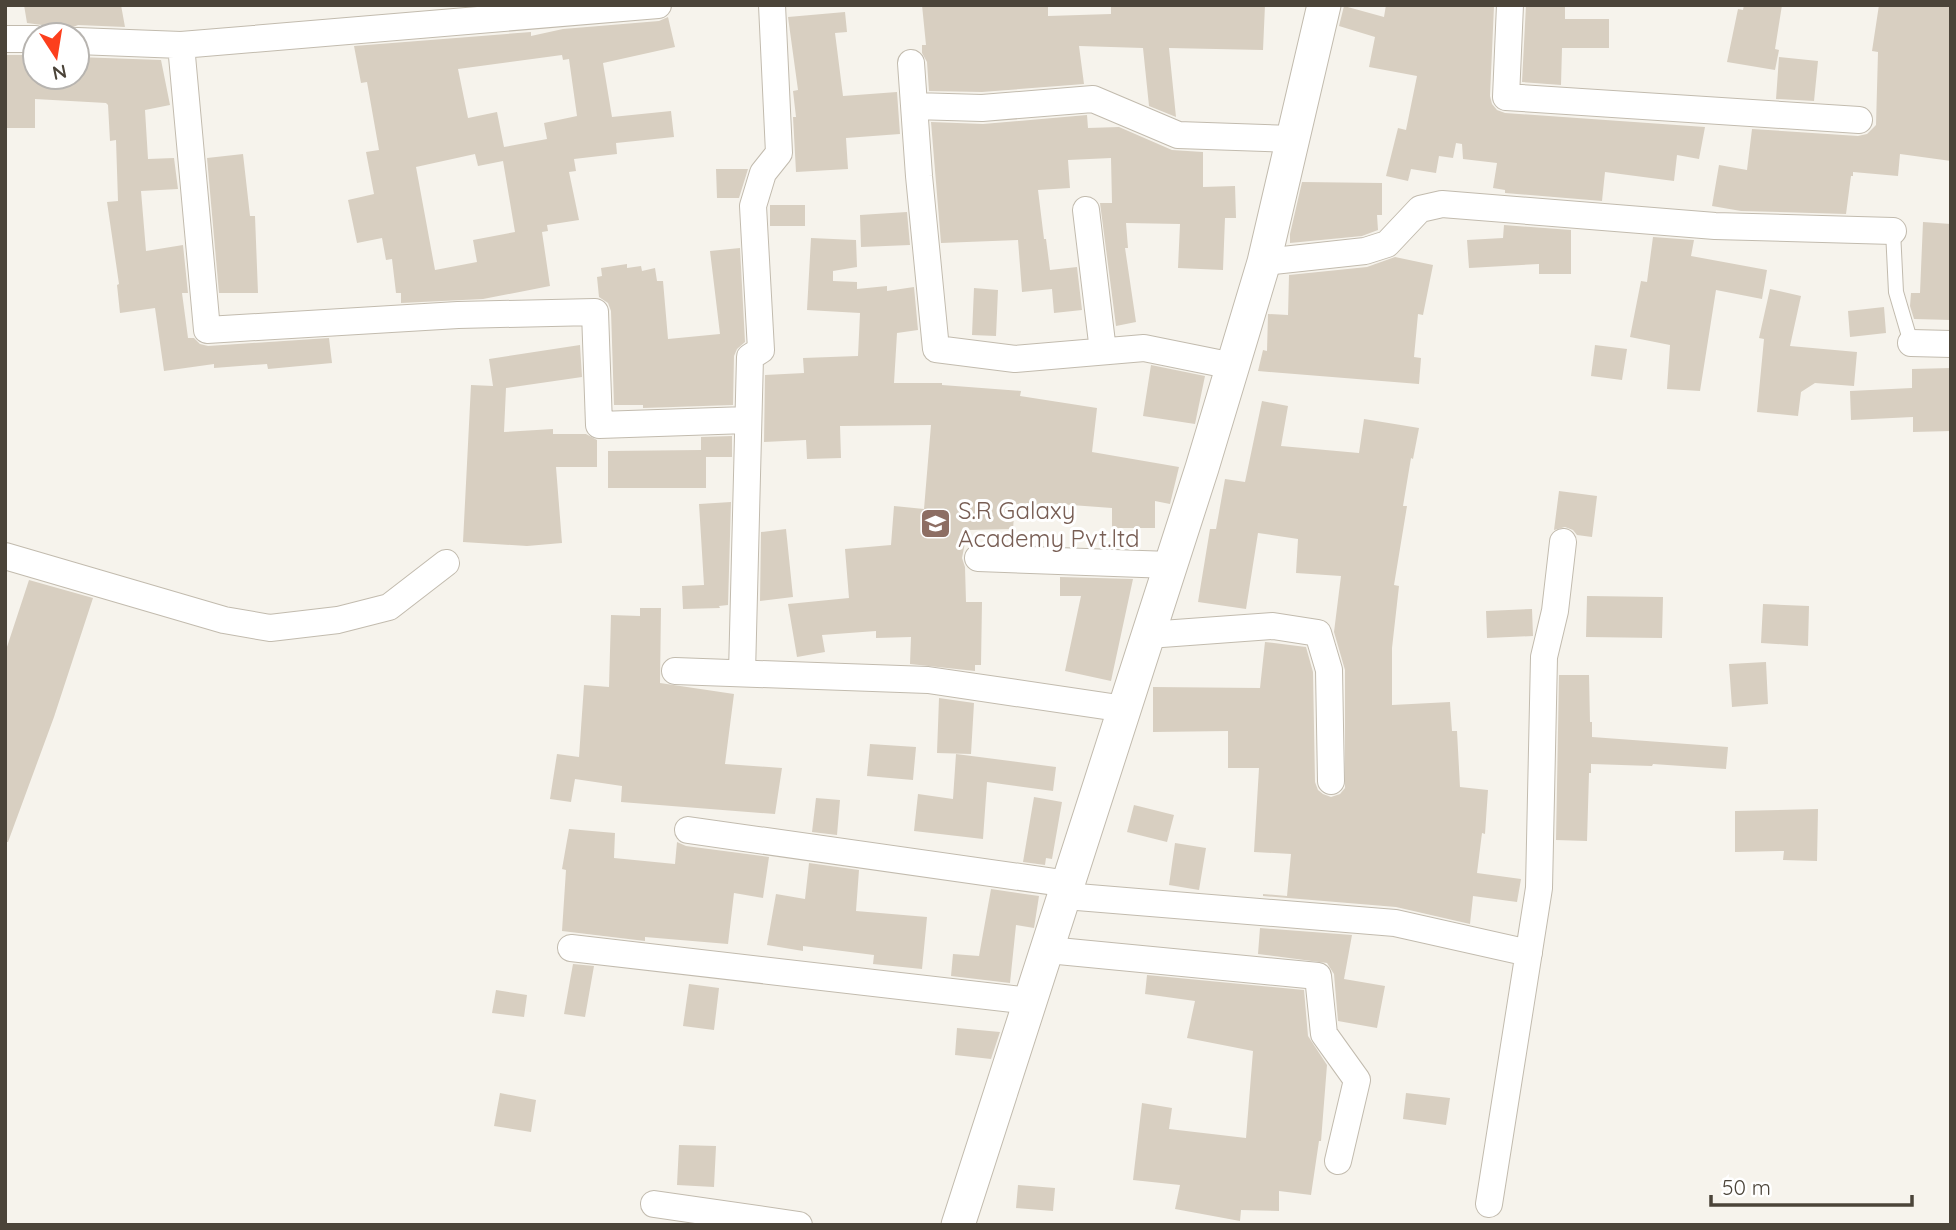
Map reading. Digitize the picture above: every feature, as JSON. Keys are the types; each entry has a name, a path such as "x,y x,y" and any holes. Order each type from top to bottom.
{"street":[{"path":"91,42 181,45 594,8 658,5"},
{"path":"742,673 750,357 761,350 753,206 763,173 779,153 772,5"},
{"path":"958,1225 1233,366 1264,261 1324,5"},
{"path":"1510,5 1506,97 1859,120"},
{"path":"181,45 206,330 458,315 594,312 599,425 747,420"},
{"path":"911,63 936,349 1015,359 1144,348 1233,366"},
{"path":"914,106 982,108 1093,99 1178,135 1292,139"},
{"path":"1264,261 1365,251 1387,244 1420,209 1442,204 1715,226 1893,231"},
{"path":"1086,210 1103,351"},
{"path":"1911,343 1951,344"},
{"path":"1489,1204 1539,888 1544,657 1555,611 1563,542"},
{"path":"5,556 224,620 270,628 338,620 389,607 446,563"},
{"path":"978,558 1170,565"},
{"path":"1149,635 1273,626 1318,633 1329,670 1331,781"},
{"path":"676,671 928,680 1125,709"},
{"path":"688,830 1067,890 1395,923 1529,953"},
{"path":"571,948 1030,1001"},
{"path":"1048,950 1318,976 1324,1034 1356,1080 1338,1161"},
{"path":"654,1204 799,1225"}],"lane":[{"path":"1893,231 1896,292 1911,343"}],"building":[{"path":"24,5 121,5 125,27 91,26 91,21 27,21"},
{"path":"922,5 1048,5 1048,16 1111,14 1111,5 1265,5 1263,50 1169,48 1176,117 1149,106 1143,48 1079,46 1084,84 982,92 929,91 927,62 922,53 922,45 926,45"},
{"path":"1386,5 1494,6 1490,96 1497,110 1505,113 1705,127 1699,159 1677,155 1674,181 1605,172 1602,201 1505,193 1505,190 1493,188 1497,163 1463,159 1462,144 1456,143 1453,158 1439,156 1436,173 1411,169 1408,181 1386,176 1398,128 1406,130 1417,76 1369,67 1375,37 1339,26 1344,6 1384,17"},
{"path":"1526,5 1565,5 1565,19 1609,19 1609,48 1562,48 1561,85 1522,82"},
{"path":"1744,5 1782,5 1775,49 1779,50 1775,70 1727,62 1738,9 1743,10"},
{"path":"1879,5 1951,5 1951,161 1900,154 1898,176 1853,172 1846,214 1741,211 1712,206 1719,165 1747,170 1752,129 1858,136 1867,134 1876,125 1878,52 1872,51"},
{"path":"845,12 847,32 835,33 843,96 897,92 900,134 846,138 848,169 796,172 793,91 798,90 788,17"},
{"path":"668,17 675,47 603,63 612,117 671,111 674,137 616,143 617,154 574,159 576,171 569,172 579,220 547,225 548,231 542,232 550,286 483,299 401,303 401,293 396,293 392,259 386,260 382,238 357,243 348,200 374,194 366,152 379,150 367,82 361,83 354,46 531,32 531,36 563,29 659,21","holes":["562,55 563,60 569,59 577,116 544,123 547,139 504,147 497,112 468,118 458,69","475,154 478,166 503,161 515,232 473,240 477,262 435,270 416,167"]},
{"path":"5,55 21,55 21,91 91,91 91,58 161,60 170,105 145,110 148,159 174,158 178,189 141,191 146,251 183,245 188,293 182,293 188,338 194,338 200,344 208,346 329,338 332,363 268,369 267,364 214,368 214,364 164,371 155,308 120,313 119,284 107,202 118,201 116,140 110,141 108,105 35,99 35,128 5,128"},
{"path":"1779,57 1818,61 1814,101 1776,99"},
{"path":"1087,115 1088,128 1119,127 1172,150 1203,152 1203,187 1235,186 1236,218 1225,218 1223,270 1178,268 1180,224 1126,223 1128,248 1125,248 1136,322 1116,326 1100,203 1112,203 1111,158 1068,160 1070,188 1038,190 1050,270 1077,267 1082,310 1054,313 1052,289 1022,292 1018,240 941,243 931,122 983,124"},
{"path":"243,154 250,216 255,216 258,293 219,293 207,158"},
{"path":"716,169 748,169 739,198 717,198"},
{"path":"1302,182 1382,183 1382,215 1377,215 1378,230 1362,236 1290,243"},
{"path":"770,205 805,205 805,226 770,226"},
{"path":"907,212 910,245 861,247 860,215"},
{"path":"1923,222 1951,224 1951,320 1914,319 1910,306 1911,293 1920,293"},
{"path":"1504,225 1571,230 1571,274 1539,274 1539,264 1469,268 1467,240 1503,238"},
{"path":"1653,237 1694,240 1691,256 1767,270 1762,299 1716,290 1700,391 1667,389 1670,345 1630,337 1641,281 1647,282"},
{"path":"811,238 856,240 857,267 833,271 833,281 857,282 857,289 887,286 887,291 914,287 918,330 897,333 894,383 942,383 1021,391 1020,396 1097,408 1092,452 1179,467 1170,504 1155,501 1155,528 1112,528 1112,508 1044,503 1044,506 1015,504 1013,529 968,530 962,558 965,567 966,602 982,602 981,665 975,665 975,671 910,664 911,637 876,638 876,631 822,635 825,652 797,657 788,604 849,598 845,549 891,545 894,506 924,509 931,425 840,426 841,458 807,459 806,440 764,442 765,375 804,373 803,358 858,356 860,313 807,310"},
{"path":"740,248 745,342 734,356 733,405 643,408 643,405 614,405 611,311 608,303 599,297 597,277 602,276 601,268 627,264 627,268 641,266 642,271 655,268 657,281 663,281 668,339 720,334 710,251"},
{"path":"1395,257 1433,265 1423,315 1418,314 1414,357 1421,358 1419,384 1258,371 1263,350 1267,351 1268,314 1288,315 1289,275 1367,267"},
{"path":"974,288 998,290 996,336 972,335"},
{"path":"1770,289 1801,296 1790,346 1857,352 1854,386 1815,383 1801,392 1798,416 1757,412 1764,339 1759,338"},
{"path":"1884,307 1886,333 1850,337 1848,311"},
{"path":"580,345 582,377 506,388 504,432 553,429 553,434 586,434 597,440 597,467 556,467 562,543 527,546 463,542 471,385 493,386 489,359"},
{"path":"1595,345 1627,349 1622,380 1591,376"},
{"path":"1151,365 1205,376 1195,424 1143,416"},
{"path":"1951,368 1951,431 1913,432 1913,417 1851,420 1850,391 1912,388 1912,369"},
{"path":"1262,401 1288,406 1281,446 1359,453 1364,419 1419,428 1403,506 1407,506 1394,585 1399,586 1392,648 1392,705 1450,702 1452,731 1457,731 1460,787 1488,790 1485,834 1482,833 1477,873 1521,879 1517,902 1473,896 1470,924 1396,907 1263,896 1287,896 1291,854 1254,852 1259,768 1228,768 1228,731 1153,732 1153,687 1260,688 1265,642 1306,647 1313,672 1315,782 1318,790 1331,797 1340,794 1345,788 1345,670 1334,632 1341,576 1296,573 1298,539 1258,533 1246,609 1198,602 1210,529 1216,529 1225,479 1245,482"},
{"path":"732,436 732,457 706,457 706,488 608,488 608,451 701,450 701,437"},
{"path":"1559,491 1597,496 1592,537 1577,535 1565,527 1554,530"},
{"path":"731,502 728,605 719,606 720,608 683,609 682,586 704,585 699,504"},
{"path":"786,529 793,597 760,601 761,532"},
{"path":"1060,577 1133,579 1111,681 1065,671 1081,596 1060,596"},
{"path":"29,580 93,598 54,717 8,842 5,842 5,653"},
{"path":"1587,596 1663,597 1662,638 1586,637"},
{"path":"1763,604 1809,606 1808,646 1761,643"},
{"path":"640,608 661,608 660,683 734,694 725,764 782,768 775,814 621,802 622,786 575,779 571,802 550,799 557,754 579,757 584,685 609,687 611,615 640,616"},
{"path":"1532,609 1533,636 1487,638 1486,611"},
{"path":"1766,662 1768,704 1732,707 1729,664"},
{"path":"1559,675 1589,675 1592,737 1728,747 1726,769 1653,764 1591,764 1587,841 1556,840"},
{"path":"939,698 974,703 971,754 937,753"},
{"path":"870,744 916,747 913,780 867,776"},
{"path":"956,754 1056,767 1053,791 987,782 983,839 914,831 918,794 953,799"},
{"path":"1034,797 1062,802 1052,859 1046,858 1045,865 1023,862"},
{"path":"816,798 840,800 837,835 812,832"},
{"path":"1134,805 1174,815 1167,842 1127,832"},
{"path":"1818,809 1817,861 1783,860 1784,851 1735,852 1735,811"},
{"path":"569,829 615,833 614,858 675,864 677,842 686,846 769,857 763,898 734,893 728,944 645,937 645,941 562,931 566,870 562,869"},
{"path":"1175,843 1206,848 1199,890 1169,885"},
{"path":"809,863 859,870 856,911 927,917 922,969 873,964 874,955 803,946 803,951 767,945 776,894 805,899"},
{"path":"991,889 1039,896 1034,928 1016,925 1010,983 951,976 953,954 979,956"},
{"path":"1260,928 1352,935 1344,979 1385,986 1377,1028 1338,1021 1334,974 1327,963 1258,954"},
{"path":"573,964 594,966 585,1017 564,1014"},
{"path":"1147,975 1304,990 1308,1036 1327,1065 1321,1141 1311,1195 1279,1191 1279,1211 1241,1210 1240,1221 1175,1209 1180,1185 1133,1180 1142,1103 1172,1108 1169,1129 1246,1138 1253,1051 1187,1038 1195,1001 1145,994"},
{"path":"689,984 719,988 714,1030 683,1026"},
{"path":"496,990 527,995 524,1017 492,1013"},
{"path":"957,1028 1000,1032 991,1059 955,1055"},
{"path":"500,1093 536,1100 531,1132 494,1126"},
{"path":"1406,1093 1450,1098 1446,1125 1403,1119"},
{"path":"679,1145 716,1146 714,1187 677,1185"},
{"path":"1018,1185 1055,1188 1053,1211 1016,1208"}],"place":[{"name":"S.R Galaxy Academy Pvt.ltd","path":"935,524"}]}
